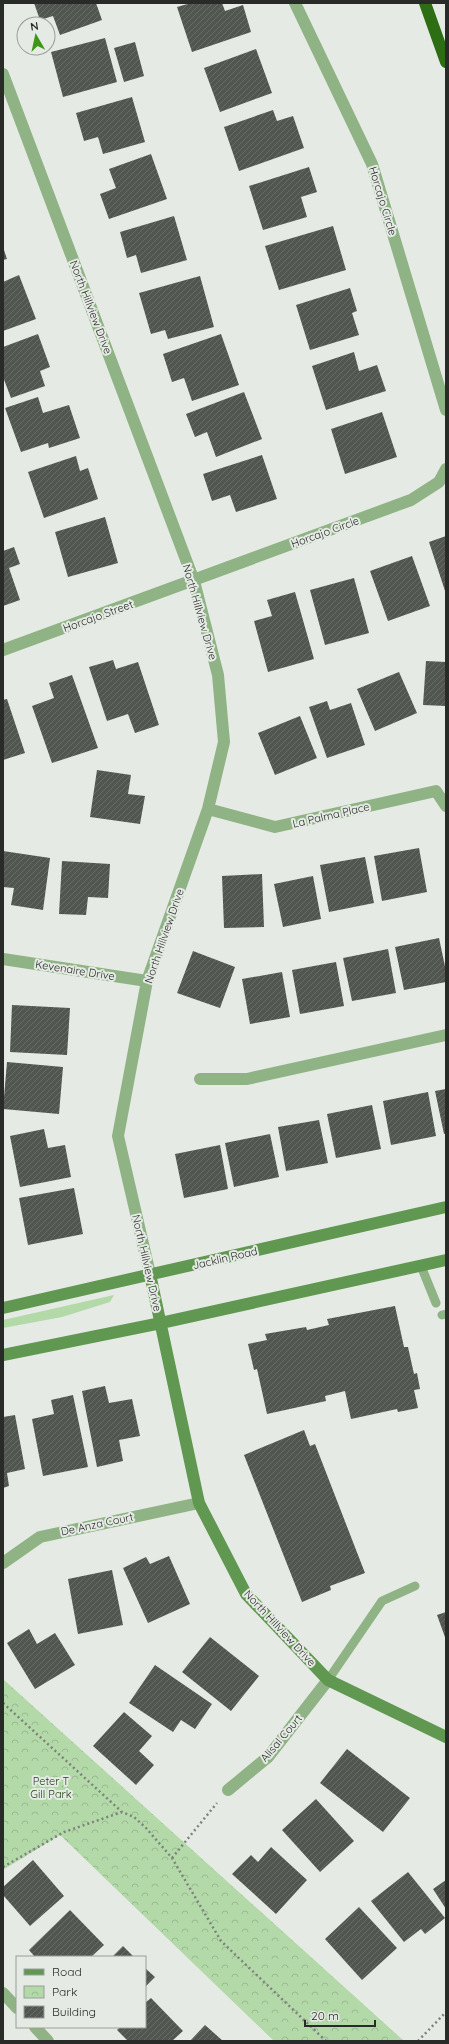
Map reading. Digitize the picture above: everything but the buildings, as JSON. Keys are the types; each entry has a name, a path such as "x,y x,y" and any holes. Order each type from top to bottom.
{"highway":[{"path":"425,3 446,62"}],"main road":[{"name":"Jacklin Road","path":"3,1308 446,1207"},
{"path":"3,1356 161,1323 446,1260"},
{"name":"North Hillview Drive","path":"150,1274 199,1503 246,1594 328,1680 446,1737"}],"street":[{"name":"Horcajo Circle","path":"294,3 372,164 446,410"},
{"name":"North Hillview Drive","path":"3,74 194,581 218,675 224,742 208,809 147,981 118,1136 150,1274"},
{"name":"Horcajo Circle","path":"194,581 411,500 439,482 446,469"},
{"name":"Horcajo Street","path":"3,650 194,581"},
{"name":"La Palma Place","path":"208,809 275,827 436,791 446,806"},
{"name":"Kevenaire Drive","path":"3,959 147,981"},
{"path":"200,1079 247,1079 446,1035"},
{"name":"De Anza Court","path":"3,1563 40,1536 199,1503"},
{"name":"Alisal Court","path":"228,1790 268,1757 328,1680"},
{"path":"3,1993 16,2007"},
{"path":"36,2028 48,2041"}],"lane":[{"path":"421,1266 436,1303"},
{"path":"328,1680 382,1601 416,1586"}],"path":[{"path":"3,1703 122,1812 134,1817 146,1828 172,1858 221,1941 326,2041"},
{"path":"172,1858 228,1790"},
{"path":"3,1866 64,1832 122,1812"},
{"path":"418,2041 446,2012"}],"green space":[{"path":"114,1295 110,1302 62,1317 3,1328 3,1320"},
{"name":"Peter T Gill Park","path":"3,1679 404,2041 274,2041 60,1835 3,1870"}]}
